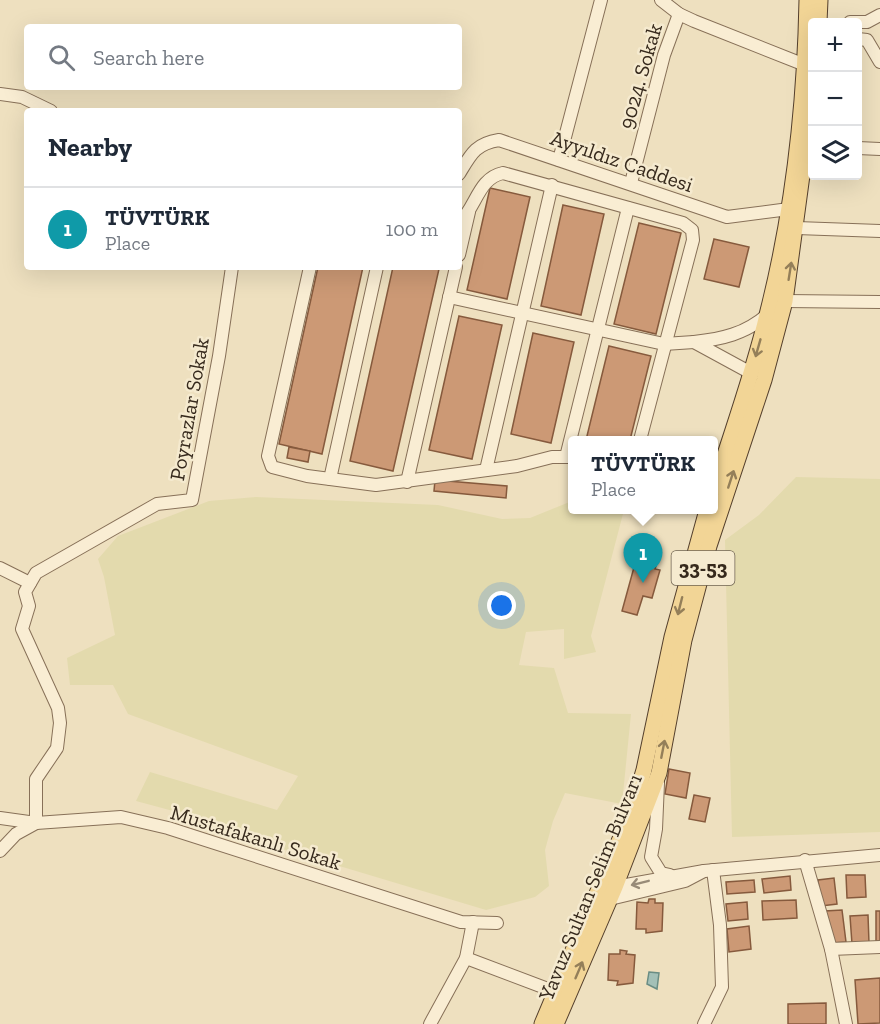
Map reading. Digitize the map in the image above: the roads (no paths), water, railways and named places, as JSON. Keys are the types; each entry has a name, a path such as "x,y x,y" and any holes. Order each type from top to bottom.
{"main road":[{"path":"718,476 767,315 789,209 805,65 807,0"},
{"path":"819,18 820,0"},
{"name":"Yavuz Sultan Selim Bulvarı","path":"556,1024 613,893 659,773 684,640 706,556 764,380 785,302 808,160"},
{"name":"Yavuz Sultan Selim Bulvarı","path":"542,1024 631,813 644,770 672,637 706,514"}],"street":[{"path":"559,160 601,0"},
{"path":"661,0 679,14 805,65"},
{"name":"9024. Sokak","path":"631,183 664,55 679,14"},
{"path":"862,22 867,22 880,15"},
{"path":"867,22 862,40 880,62"},
{"path":"0,94 22,97 45,108"},
{"name":"Ayyıldız Caddesi","path":"462,169 472,153 483,143 499,140 727,217 789,209"},
{"path":"862,148 880,149"},
{"path":"462,219 483,186 494,175 503,173 683,223 692,230 693,240 641,436"},
{"path":"486,470 552,185"},
{"path":"574,436 628,208"},
{"path":"462,242 469,211"},
{"path":"797,228 880,231"},
{"name":"Poyrazlar Sokak","path":"30,583 36,573 157,504 192,500 217,366 232,270"},
{"path":"309,270 268,456 272,467 279,471 376,485 568,457"},
{"path":"330,479 376,270"},
{"path":"407,482 455,270"},
{"path":"449,297 598,331 667,344 720,339 752,329 767,315"},
{"path":"785,302 880,302"},
{"path":"694,342 751,373"},
{"path":"0,568 30,583 25,592 29,606 22,629 58,708 60,723 57,748 36,779 36,823 16,834 0,851"},
{"path":"659,773 656,829 651,857 661,873 670,875"},
{"name":"Mustafakanlı Sokak","path":"0,818 36,823 121,817 179,832 461,922 497,923"},
{"path":"613,893 670,875 805,860 880,855"},
{"path":"805,860 831,949 846,1024"},
{"path":"613,893 685,881 709,870"},
{"path":"704,1024 722,987 720,925 709,870"},
{"path":"430,1024 466,958 473,922"},
{"path":"831,949 880,947"},
{"path":"466,958 556,992"}],"water":[{"path":"649,972 659,973 657,989 647,984"}],"place":[{"name":"TÜVTÜRK","path":"643,583"}]}
